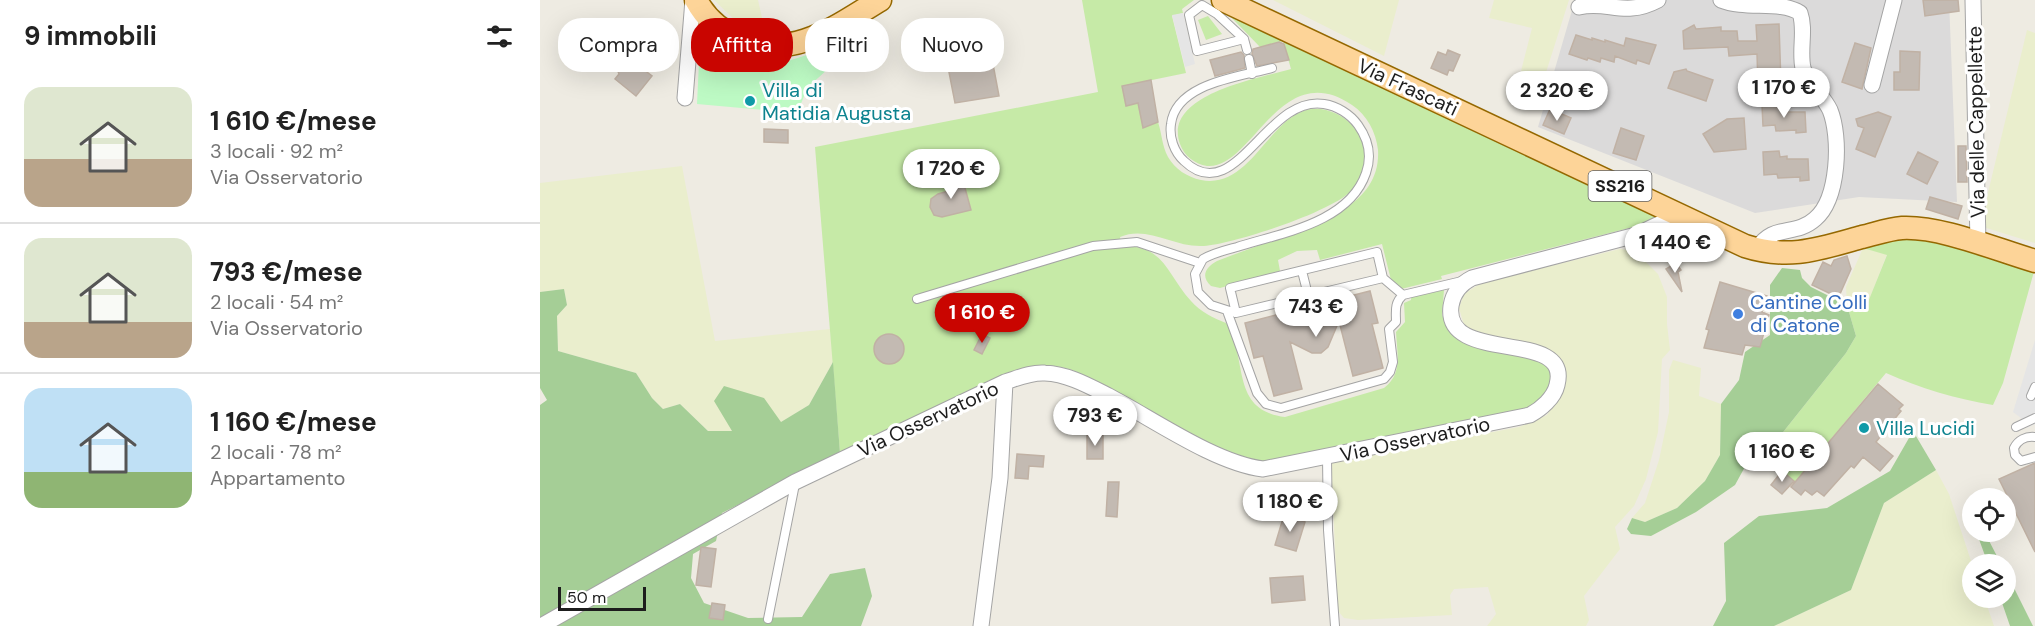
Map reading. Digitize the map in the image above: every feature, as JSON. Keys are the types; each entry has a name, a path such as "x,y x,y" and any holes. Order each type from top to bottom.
{"main road":[{"path":"694,0 710,20 724,32 750,43 778,47 794,45 819,37 880,0"},
{"name":"Via Frascati","path":"1220,2 1680,214 1728,239 1757,249 1779,254 1802,253 1889,230 1906,228 1932,230 2035,261"}],"street":[{"path":"685,98 694,0"},
{"path":"1579,7 1591,4 1631,9 1658,0"},
{"path":"1720,0 1743,5 1780,3 1793,7 1800,13 1804,70 1828,107 1833,124 1835,176 1823,210 1816,219 1803,226 1769,235 1757,249"},
{"path":"1872,85 1894,0"},
{"name":"Via delle Cappellette","path":"1973,0 1978,244"},
{"path":"1472,278 1636,235 1656,228 1680,214"},
{"name":"Via Osservatorio","path":"541,626 795,482 1005,382 1035,373 1055,374 1076,380 1213,453 1246,467 1275,468 1524,417 1535,412 1548,401 1556,389 1558,378 1556,368 1548,359 1532,351 1472,339 1461,332 1454,324 1450,311 1454,296 1461,285 1472,278"},
{"path":"981,626 1000,478 1005,382"}],"lane":[{"path":"1220,2 1189,15 1197,51 1244,39"},
{"path":"1220,2 1217,14 1244,39 1252,74"},
{"path":"1272,68 1200,88 1182,100 1174,112 1171,125 1172,140 1177,154 1187,164 1210,172 1229,167 1285,113 1308,104 1321,103 1339,109 1358,125 1368,149 1367,170 1353,196 1332,213 1292,230 1207,256 1200,263 1195,280 1198,292 1206,301 1232,312 1383,278"},
{"path":"917,299 1093,246 1137,242 1200,263"},
{"path":"1403,295 1383,278 1377,252 1230,288 1232,312 1257,393 1266,404 1281,408 1384,380 1393,363 1389,329 1396,322 1396,305 1403,295 1472,278"},
{"path":"1302,271 1308,296"},
{"path":"2031,396 2035,387"},
{"path":"2016,427 2035,418"},
{"path":"2035,437 2029,436 2018,442 2014,448 2015,455 2021,461 2035,457"},
{"path":"1327,458 1335,626"},
{"path":"768,619 795,482"}],"shaded area":[{"path":"1575,0 1949,0 1957,202 1859,197 1755,213 1538,127"},
{"path":"1183,13 1195,64 1185,67 1172,15"},
{"path":"2035,340 2035,424 2027,428 2021,418 2013,412"}],"green space":[{"path":"714,0 758,0 762,18 733,18"},
{"path":"1082,0 1194,0 1182,9 1183,13 1172,16 1186,73 1123,86 1126,105 1138,103 1143,128 1158,122 1168,157 1186,175 1201,180 1221,179 1238,171 1282,125 1298,113 1316,109 1342,117 1356,130 1362,141 1365,163 1355,187 1340,199 1304,217 1237,240 1204,246 1182,244 1151,235 1130,234 1120,237 1122,246 1136,247 1156,256 1164,263 1195,305 1226,323 1233,337 1243,380 1255,404 1267,412 1285,417 1384,388 1394,376 1398,363 1396,332 1405,322 1404,303 1411,300 1411,297 1444,290 1442,315 1448,329 1459,339 1549,363 1552,388 1533,407 1256,461 1222,451 1077,372 1061,367 1036,366 1011,372 840,453 815,147 1098,92"},
{"path":"1273,0 1399,0 1384,56"},
{"path":"1494,0 1569,0 1541,88 1520,75 1532,28 1489,18"},
{"path":"1228,14 1658,212 1649,223 1441,276 1442,279 1401,289 1391,280 1382,244 1320,260 1317,250 1297,251 1278,260 1280,271 1220,288 1211,286 1205,275 1210,266 1217,261 1316,223 1347,207 1370,184 1376,168 1378,150 1373,130 1362,114 1352,105 1327,94 1305,94 1286,104 1239,151 1223,163 1207,166 1187,156 1180,144 1178,127 1185,112 1217,91 1291,69 1283,41 1260,47"},
{"path":"1208,16 1222,34 1206,40 1198,20"},
{"path":"2027,30 2035,33 2035,243 1980,226"},
{"path":"805,56 805,72 825,72 808,87 797,113 697,104 699,72 793,72 793,59"},
{"path":"682,166 715,341 830,329 833,362 809,405 780,423 732,431 708,431 680,404 663,409 652,398 636,373 558,351 557,316 567,305 564,289 540,292 540,183"},
{"path":"1907,237 1934,240 2035,268 2003,383 1993,405 1938,392 1886,373 1795,482 1764,456 1846,353 1856,336 1847,305 1864,312 1887,255 1863,248"},
{"path":"1863,248 1887,254 1864,313 1847,305 1846,287"},
{"path":"1620,249 1635,251 1658,274 1667,297 1670,350 1662,359 1658,432 1646,479 1634,506 1615,527 1620,549 1584,596 1589,620 1586,626 1487,626 1496,614 1488,587 1454,589 1450,595 1452,615 1358,620 1344,618 1338,611 1331,463 1519,427 1547,415 1564,388 1566,372 1557,356 1537,345 1476,332 1464,325 1459,308 1464,294 1481,283"},
{"path":"1782,268 1800,270 1802,278 1811,287 1847,305 1856,336 1846,353 1764,456 1752,454 1735,485 1696,512 1651,536 1631,534 1627,529 1632,518 1645,522 1677,508 1705,481 1720,455 1721,404 1739,380 1745,352 1770,335 1770,285"},
{"path":"564,289 567,305 557,316 558,351 636,373 652,398 663,409 680,404 708,431 732,431 714,401 724,386 764,398 781,422 809,405 833,362 840,453 722,513 716,541 693,554 691,578 704,603 748,618 802,617 830,574 865,568 872,596 861,626 540,626 540,405 547,400 540,388 540,292"},
{"path":"1673,360 1701,368 1699,396 1721,404 1720,455 1705,481 1677,508 1645,522 1632,518 1645,503 1659,460 1669,412 1669,370"},
{"path":"1913,431 1936,470 1884,503 1851,590 1774,626 1713,626 1726,601 1724,543 1759,516 1827,508 1890,471"},
{"path":"1936,470 1949,494 1962,534 1962,542 1965,542 1969,554 1962,554 1962,608 1988,608 1994,626 1774,626 1851,590 1884,503"},
{"path":"1980,542 1990,542 1996,554 1984,554"},
{"path":"2016,592 2033,626 2010,626 2004,608 2016,608"}],"building":[{"path":"1923,0 1958,0 1959,11 1925,16"},
{"path":"1779,24 1781,84 1758,85 1757,54 1729,56 1728,47 1684,49 1683,31 1694,25 1696,29 1721,27 1721,31 1737,31 1738,41 1757,41 1756,25"},
{"path":"1576,35 1624,46 1626,38 1656,45 1649,64 1637,60 1636,64 1615,56 1614,62 1601,58 1600,62 1569,54"},
{"path":"1279,42 1284,44 1289,60 1257,66 1252,54 1253,49"},
{"path":"1855,43 1871,48 1862,89 1842,82"},
{"path":"1448,50 1460,55 1453,71 1449,70 1447,75 1431,68 1438,52 1446,55"},
{"path":"1900,51 1920,52 1919,90 1894,90 1894,72 1900,72"},
{"path":"1241,52 1244,55 1245,68 1215,76 1210,60"},
{"path":"1686,69 1713,80 1706,101 1668,88 1674,72"},
{"path":"618,72 647,72 652,76 636,96 615,79"},
{"path":"949,72 994,72 999,96 955,103"},
{"path":"1151,80 1158,122 1143,128 1138,103 1126,106 1122,86"},
{"path":"1778,104 1779,109 1785,109 1786,112 1805,112 1806,132 1776,131 1775,125 1763,126 1762,105"},
{"path":"1550,109 1571,118 1564,134 1543,125"},
{"path":"1878,112 1891,117 1875,157 1856,149 1864,128 1858,126 1856,119"},
{"path":"1744,118 1746,149 1714,152 1703,134 1727,119"},
{"path":"1621,128 1644,136 1636,160 1613,153"},
{"path":"764,129 788,130 788,143 764,142"},
{"path":"1958,146 1966,146 1967,182 1958,182"},
{"path":"1779,151 1780,157 1787,156 1787,159 1808,159 1809,180 1800,181 1800,177 1778,178 1777,174 1764,175 1763,152"},
{"path":"1918,152 1938,162 1927,184 1907,174"},
{"path":"962,177 971,210 942,217 934,215 930,207 931,199 938,194 952,190 949,180"},
{"path":"1930,197 1962,206 1958,219 1926,209"},
{"path":"1847,256 1851,269 1840,294 1836,292 1835,296 1812,285 1823,262 1831,266 1834,260"},
{"path":"1676,263 1681,270 1678,272 1682,292 1666,269"},
{"name":"Cantine Colli di Catone","path":"1720,282 1767,296 1762,312 1769,315 1760,347 1745,345 1742,355 1704,348 1709,330 1706,329"},
{"path":"1370,291 1378,323 1372,324 1383,368 1353,376 1339,321 1328,347 1321,353 1312,353 1290,342 1302,389 1274,396 1263,356 1254,358 1245,323"},
{"path":"889,334 895,335 903,343 903,355 895,363 889,364 883,363 875,355 874,349 875,343 883,335"},
{"path":"982,334 990,338 982,354 974,350"},
{"name":"Villa Lucidi","path":"1878,384 1903,405 1899,409 1901,411 1876,442 1893,456 1880,471 1863,457 1854,468 1851,466 1824,496 1817,491 1812,495 1805,490 1801,495 1791,487"},
{"path":"1087,435 1103,435 1103,459 1087,459"},
{"path":"1017,454 1044,456 1043,467 1029,466 1028,479 1015,478"},
{"path":"2035,463 2035,552 2016,513 2016,488 2003,488 1999,479"},
{"path":"1782,471 1794,481 1782,494 1771,485"},
{"path":"1108,482 1119,482 1117,517 1106,516"},
{"path":"1284,515 1305,522 1296,551 1275,545"},
{"path":"701,547 716,549 711,587 696,585"},
{"path":"1303,576 1305,600 1272,603 1270,578"},
{"path":"712,603 725,605 723,620 709,618"}],"place":[{"name":"Villa di Matidia Augusta","path":"750,101"},
{"name":"Cantine Colli di Catone","path":"1738,314"},
{"name":"Villa Lucidi","path":"1864,428"}]}
